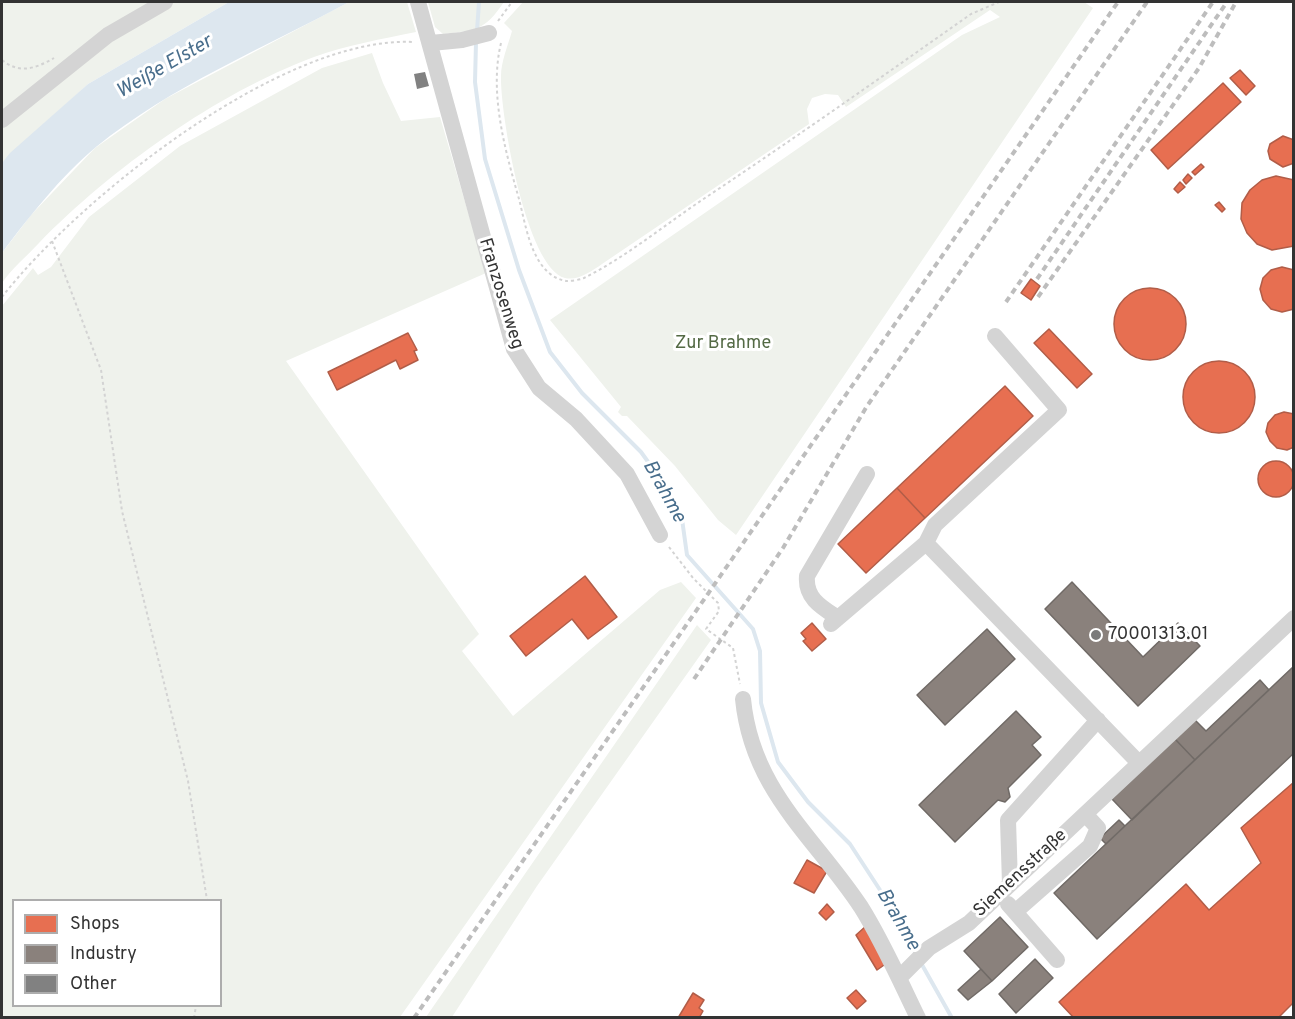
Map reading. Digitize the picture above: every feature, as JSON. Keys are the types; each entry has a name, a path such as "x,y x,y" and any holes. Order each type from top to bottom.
{"street":[{"path":"2,120 108,35 165,2"},
{"name":"Franzosenweg","path":"418,2 514,349 538,388 576,419 627,474 651,515 660,536"},
{"path":"431,43 462,40 489,33"},
{"path":"867,474 807,576 806,587 815,602 835,621 926,543 935,525 1059,410 995,336"},
{"path":"926,543 1139,763"},
{"name":"Siemensstraße","path":"902,974 929,948 969,923 1293,618"},
{"path":"743,699 745,725 759,766 794,821 861,907 902,974 918,1017"},
{"path":"1057,960 1015,912 1005,889 1008,820 1098,720"},
{"path":"1015,912 1090,846 1098,828 1085,814"}],"path":[{"path":"489,33 512,2"},
{"path":"489,33 503,33 495,78 498,109 518,195 535,254 551,275 567,281 582,279 618,257 823,119 971,14 999,2"},
{"path":"2,297 52,241 114,185 181,132 292,72 337,53 394,41 431,43"},
{"path":"2,60 11,68 21,70 35,67 61,54"},
{"path":"52,241 101,370 122,511 188,781 207,899"},
{"path":"660,536 693,578 718,603 719,611 706,629 733,648 743,699"}],"green space":[{"path":"2,2 229,2 88,84 2,163"},
{"path":"349,2 407,2 416,32 314,57 277,72 203,112 132,161 99,188 39,243 2,283 2,253 31,215 95,148 165,99"},
{"path":"428,2 504,2 485,24 472,30 443,34 435,27"},
{"name":"Zur Brahme","path":"523,2 1084,2 1093,8 736,535 718,520 675,466 627,416 622,416 618,412 621,407 550,320 962,35 1000,17 990,10 846,107 838,95 825,94 812,98 807,109 809,124 594,270 570,279 551,268 538,247 518,187 505,122 501,71 512,31 504,23"},
{"path":"372,53 401,121 440,117 486,273 286,361 479,634 462,651 513,716 660,590 681,582 696,598 400,1017 2,1018 2,306 33,268 38,275 51,267 89,217 180,146 322,68"},
{"path":"697,625 711,640 537,886 452,1017 426,1017"}],"water":[{"name":"Weiße Elster","path":"229,2 349,2 187,86 125,125 71,170 34,211 2,253 2,163 10,153 88,84"}],"building: Shops":[{"path":"1240,70 1255,86 1246,95 1230,78"},
{"path":"1223,83 1241,102 1168,169 1151,150"},
{"path":"1283,136 1294,140 1294,163 1283,167 1270,159 1268,151 1270,144"},
{"path":"1201,164 1204,167 1195,175 1192,172"},
{"path":"1188,174 1192,178 1186,184 1183,180"},
{"path":"1276,176 1294,180 1294,246 1272,250 1257,244 1247,233 1241,219 1242,203 1250,190 1262,180"},
{"path":"1180,182 1185,187 1178,193 1174,189"},
{"path":"1219,202 1225,209 1222,212 1215,205"},
{"path":"1282,267 1294,270 1294,309 1282,312 1271,309 1263,300 1260,289 1263,278 1271,270"},
{"path":"1031,279 1040,286 1031,300 1021,293"},
{"path":"1157,288 1176,298 1184,310 1186,324 1184,338 1176,350 1164,358 1143,360 1124,350 1116,338 1114,317 1124,298 1136,290"},
{"path":"1049,329 1092,374 1077,388 1034,343"},
{"path":"408,333 417,350 414,351 418,360 400,369 396,360 337,390 328,372"},
{"path":"1226,361 1245,371 1253,383 1255,397 1253,411 1245,423 1233,431 1212,433 1193,423 1185,411 1183,390 1193,371 1205,363"},
{"path":"1005,386 1033,416 925,518 897,488"},
{"path":"1284,412 1294,414 1294,447 1287,450 1277,448 1270,441 1266,432 1268,423 1275,415"},
{"path":"1276,461 1289,466 1294,479 1289,492 1276,497 1263,492 1258,479 1263,466"},
{"path":"897,488 925,518 866,573 838,544"},
{"path":"585,576 617,617 588,639 572,619 526,656 510,636"},
{"path":"812,623 826,639 812,651 803,641 806,639 801,633"},
{"path":"1294,782 1294,1002 1278,1018 1074,1018 1059,1002 1186,884 1209,910 1261,863 1241,828"},
{"path":"807,860 827,871 814,893 794,883"},
{"path":"827,904 834,912 826,920 819,913"},
{"path":"866,926 887,963 877,970 856,935"},
{"path":"856,990 866,1001 857,1009 847,998"},
{"path":"693,993 704,1000 699,1008 703,1011 699,1018 678,1018"}],"building: Industry":[{"name":"70001313.01","path":"1072,582 1143,657 1178,623 1200,646 1138,706 1045,609"},
{"path":"987,629 1015,659 945,725 917,695"},
{"path":"1294,666 1294,753 1097,939 1054,893"},
{"path":"1260,680 1269,690 1195,760 1175,739 1195,720 1206,731"},
{"path":"1016,711 1041,737 1032,745 1041,755 1008,788 1010,797 1005,802 998,800 955,842 919,805"},
{"path":"1175,739 1195,760 1132,820 1112,799"},
{"path":"1119,820 1125,826 1106,844 1100,838"},
{"path":"1000,917 1028,947 992,981 964,951"},
{"path":"1035,959 1053,978 1016,1013 999,994"},
{"path":"981,969 992,981 968,1000 958,990"}],"building: Other":[{"path":"425,72 429,86 417,89 414,74"}],"waterway":[{"name":"Brahme","path":"477,31 479,2"},
{"name":"Brahme","path":"476,42 475,82 485,159 519,270 550,352 582,393 641,452 664,484 682,519 687,555 753,629 760,651 761,703 778,762 808,802 850,844 895,913 916,954"},
{"name":"Brahme","path":"921,963 952,1018"}],"railway":[{"path":"414,1018 1118,2"},
{"path":"694,679 783,548 867,406 1147,2"},
{"path":"1006,302 1213,2"},
{"path":"1037,279 1227,2"},
{"path":"1038,297 1199,68 1236,2"}],"place":[{"name":"70001313.01","path":"1096,635"}]}
